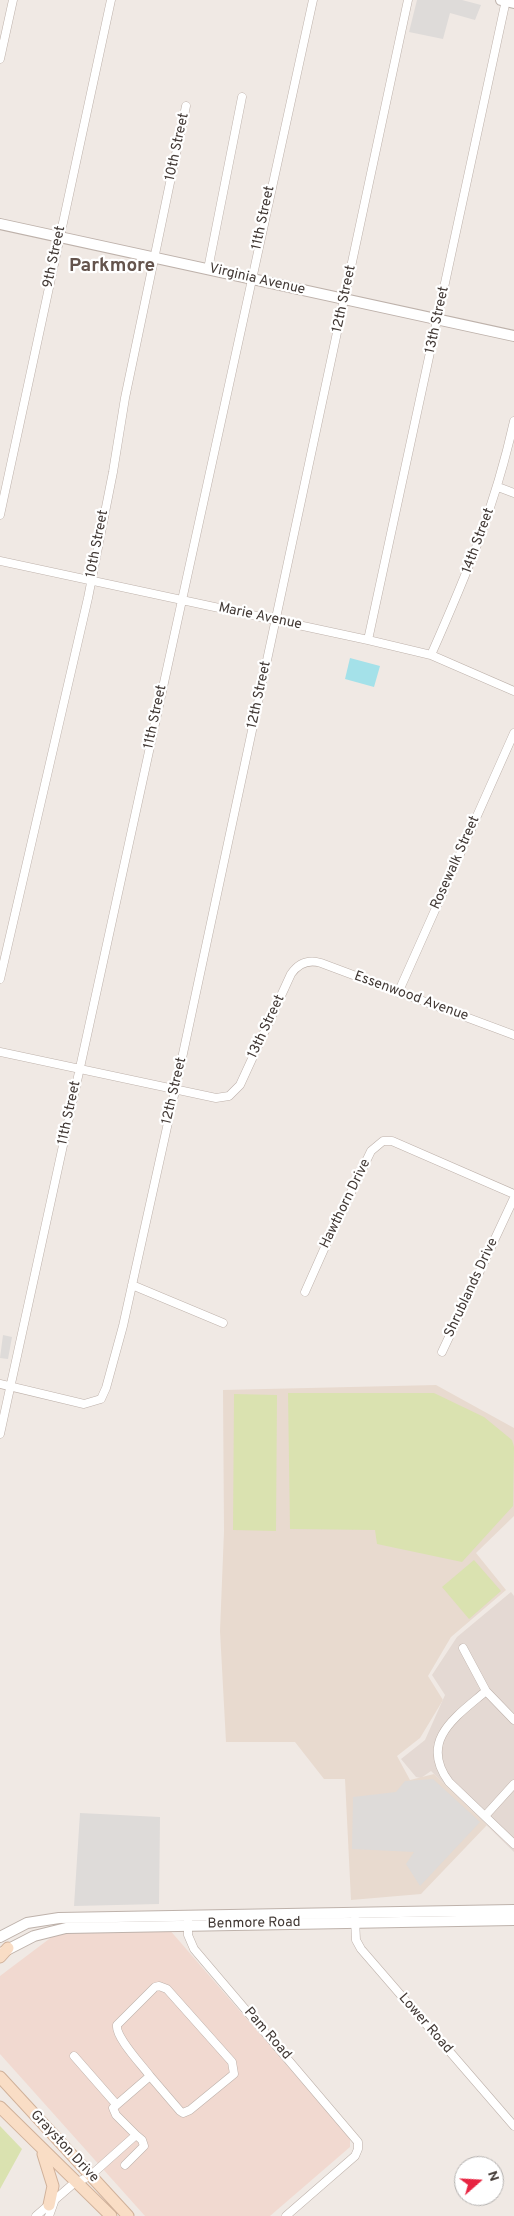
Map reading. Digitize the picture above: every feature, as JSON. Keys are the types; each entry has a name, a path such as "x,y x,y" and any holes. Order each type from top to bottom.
{"main road":[{"name":"Grayston Drive","path":"0,2077 128,2216"},
{"name":"Grayston Drive","path":"0,2107 40,2149 110,2216"},
{"path":"40,2149 52,2180 51,2206"}],"street":[{"path":"0,59 13,0"},
{"name":"9th Street","path":"0,514 111,0"},
{"name":"11th Street","path":"0,1434 313,0"},
{"name":"12th Street","path":"10,1386 84,1404 101,1399 106,1388 132,1285 175,1091 408,0"},
{"name":"13th Street","path":"368,640 507,1"},
{"path":"208,269 242,97"},
{"name":"10th Street","path":"0,979 91,581 113,472 125,398 186,106"},
{"name":"Virginia Avenue","path":"0,224 514,336"},
{"name":"14th Street","path":"431,655 474,559 498,487 514,421"},
{"path":"498,487 514,493"},
{"name":"Marie Avenue","path":"0,561 431,655 514,692"},
{"name":"Rosewalk Street","path":"398,992 514,733"},
{"name":"13th Street","path":"175,1091 216,1098 229,1096 240,1085 291,974 298,966 308,961"},
{"name":"Essenwood Avenue","path":"308,961 317,962 514,1035"},
{"path":"0,1052 175,1091"},
{"name":"Hawthorn Drive","path":"305,1292 371,1150 383,1141 392,1141 514,1196"},
{"name":"Shrublands Drive","path":"442,1352 514,1196"},
{"path":"132,1285 222,1323"},
{"path":"0,1384 10,1386"},
{"path":"463,1648 486,1691 514,1720"},
{"path":"486,1691 462,1711 443,1732 439,1738 438,1750 443,1774 514,1844"},
{"path":"485,1816 514,1784"},
{"name":"Benmore Road","path":"355,1918 514,1910"},
{"name":"Benmore Road","path":"0,1937 27,1923 50,1919 188,1921 355,1918 514,1920"},
{"name":"Lower Road","path":"355,1918 356,1940 361,1949 514,2126"},
{"name":"Benmore Road","path":"3,1953 34,1936 59,1929 188,1921"},
{"name":"Pam Road","path":"188,1921 188,1935 194,1949 354,2136 358,2146 355,2156 286,2216"},
{"path":"159,1986 167,1989 232,2062 234,2074 190,2110 183,2113 150,2076 121,2038 116,2028 117,2024 155,1987 159,1986"},
{"path":"74,2056 116,2104"},
{"path":"124,2165 144,2146 142,2140 116,2115 114,2108 116,2104 150,2076"},
{"path":"36,2216 51,2206 76,2182 90,2176 136,2135"}],"shaded area":[{"path":"417,0 462,0 481,5 475,20 450,13 443,39 409,32"},
{"path":"3,1335 12,1337 8,1359 0,1358"},
{"path":"436,1385 514,1428 514,1516 476,1553 506,1590 451,1637 428,1676 443,1700 420,1738 397,1756 410,1780 434,1774 487,1825 421,1894 351,1900 345,1779 324,1779 295,1742 226,1742 220,1631 224,1531 223,1390"},
{"path":"511,1592 514,1596 514,1852 431,1771 421,1778 416,1777 401,1759 425,1740 445,1695 432,1675 457,1637"},
{"path":"433,1779 480,1822 420,1886 406,1864 414,1852 352,1849 353,1797 396,1792 405,1781"},
{"path":"80,1813 160,1817 159,1904 74,1906"},
{"path":"168,1928 350,2138 350,2147 270,2216 145,2216 0,2054 0,1976 57,1933"}],"green space":[{"path":"288,1393 434,1393 484,1417 512,1440 514,1447 513,1506 462,1562 377,1544 375,1530 290,1529"},
{"path":"234,1394 277,1395 276,1531 233,1530"},
{"path":"474,1560 501,1591 469,1619 442,1587"},
{"path":"0,2126 22,2149 0,2189"}],"water":[{"path":"350,658 380,666 374,687 345,679"}],"district":[{"name":"Parkmore","path":"112,267"}]}
